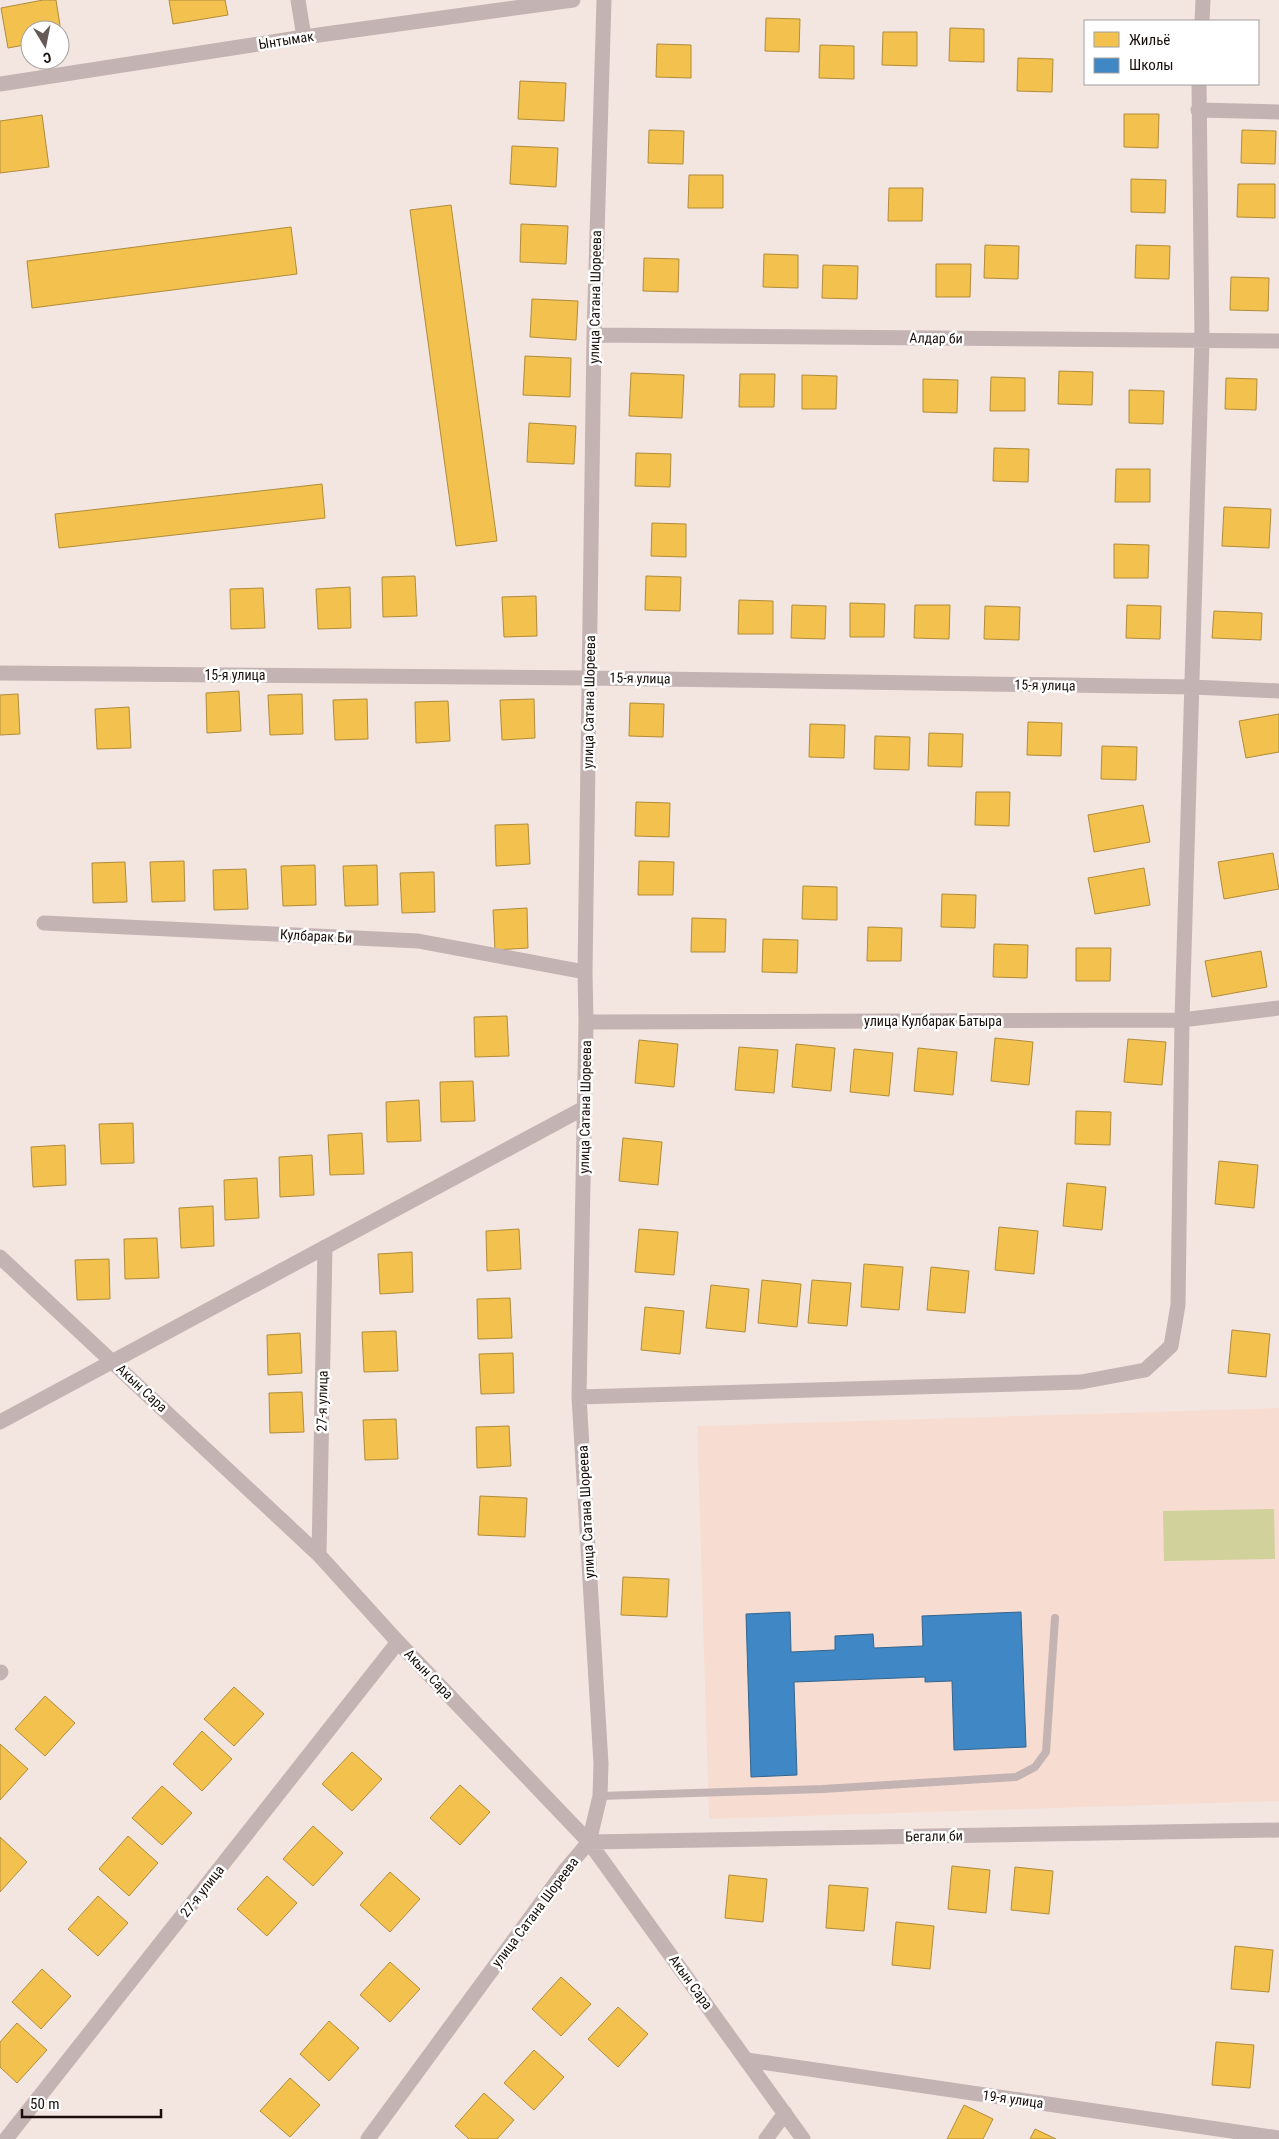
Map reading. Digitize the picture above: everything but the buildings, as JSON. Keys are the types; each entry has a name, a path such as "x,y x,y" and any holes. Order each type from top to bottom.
{"street":[{"path":"298,0 304,37"},
{"name":"Ынтымак","path":"0,84 304,37 573,0"},
{"name":"улица Сатана Шореева","path":"368,2139 566,1869 589,1842 600,1796 601,1764 579,1397 586,1022 585,972 594,335 604,0"},
{"path":"1202,20 1203,0"},
{"path":"579,1397 1080,1382 1145,1370 1171,1346 1178,1305 1182,1020 1202,341 1202,168 1198,110 1199,85"},
{"path":"1198,110 1279,112"},
{"name":"Алдар би","path":"594,335 1279,341"},
{"name":"15-я улица","path":"0,673 590,678 1193,687 1279,692"},
{"name":"Кулбарак Би","path":"44,923 418,941 585,972"},
{"name":"улица Кулбарак Батыра","path":"586,1022 1182,1020 1279,1008"},
{"path":"0,1422 584,1108"},
{"name":"27-я улица","path":"319,1555 325,1247"},
{"name":"Акын Сара","path":"0,1257 319,1555 398,1642 589,1842 748,2060 803,2139"},
{"name":"27-я улица","path":"6,2139 398,1642"},
{"name":"Бегали би","path":"589,1842 1279,1830"},
{"name":"19-я улица","path":"748,2060 1279,2138"},
{"path":"766,2139 785,2113"}],"lane":[{"path":"600,1796 822,1789 1016,1777 1035,1767 1046,1752 1055,1618"}],"shaded area":[{"path":"1279,1408 1279,1801 709,1819 697,1426"}],"green space":[{"path":"1274,1509 1275,1559 1164,1561 1163,1511"}]}
